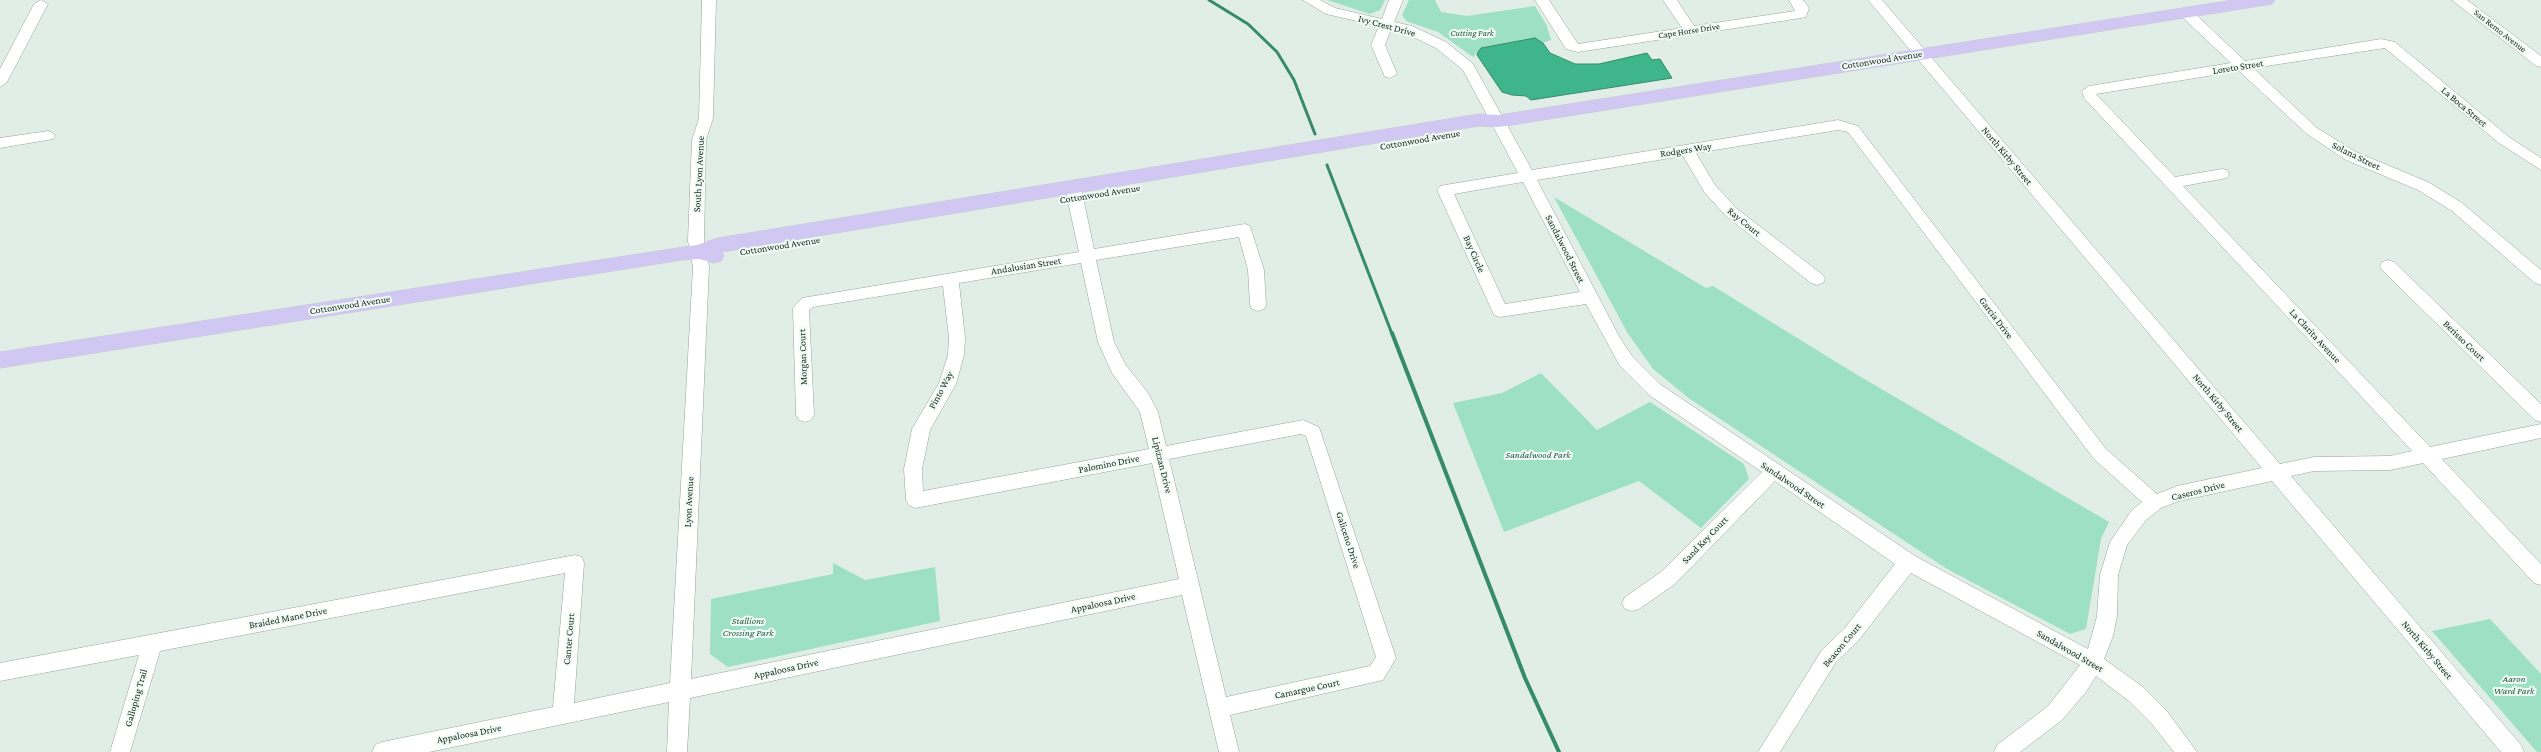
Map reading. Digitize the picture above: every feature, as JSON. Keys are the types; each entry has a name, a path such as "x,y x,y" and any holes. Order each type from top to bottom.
{"main road":[{"name":"Cottonwood Avenue","path":"0,360 682,253 700,252 718,245 1074,193 1482,129 1499,121 2266,0"}],"street":[{"name":"South Lyon Avenue","path":"700,252 696,241 698,171 700,140 706,118 709,0"},
{"name":"Ivy Crest Drive","path":"1310,0 1331,11 1385,24 1426,37 1455,55 1477,79 1499,121"},
{"path":"1390,74 1378,45 1385,24 1396,0"},
{"name":"Cape Horse Drive","path":"1542,0 1571,46 1578,48 1801,14 1799,4"},
{"path":"1670,0 1691,31"},
{"name":"North Kirby Street","path":"1875,0 2514,752"},
{"name":"San Remo Avenue","path":"2459,0 2541,63"},
{"path":"0,82 42,4"},
{"name":"Solana Street","path":"2186,13 2300,121 2324,140 2367,163 2422,186 2457,207 2541,279"},
{"name":"Loreto Street","path":"2088,95 2089,91 2381,43 2390,45"},
{"name":"La Boca Street","path":"2390,45 2504,140 2541,165"},
{"name":"La Clarita Avenue","path":"2088,95 2541,577"},
{"name":"Sandalwood Street","path":"1499,121 1589,297 1614,342 1640,376 1672,404 1908,562 2093,662 2136,694 2159,717 2187,752"},
{"name":"Rodgers Way","path":"1527,177 1838,125 1846,126"},
{"name":"Garcia Drive","path":"1846,126 1853,129 2100,454 2156,503"},
{"path":"0,142 48,136"},
{"name":"Ray Court","path":"1687,150 1710,189 1731,212 1816,279"},
{"path":"2171,183 2222,174"},
{"name":"Bay Circle","path":"1527,177 1445,190 1500,311 1589,297"},
{"name":"Lipizzan Drive","path":"1074,193 1106,342 1118,368 1142,398 1149,412 1229,752"},
{"name":"Andalusian Street","path":"808,302 1245,230 1256,270 1258,306"},
{"name":"Lyon Avenue","path":"676,752 701,267 700,252"},
{"name":"Berisso Court","path":"2388,266 2541,415"},
{"name":"Pinto Way","path":"915,500 913,469 920,429 946,384 956,355 957,338 950,279"},
{"name":"Morgan Court","path":"805,415 801,308 808,302"},
{"name":"Palomino Drive","path":"915,500 1303,427"},
{"name":"Galiceno Drive","path":"1303,427 1313,432 1386,658"},
{"name":"Caseros Drive","path":"2004,752 2055,713 2079,685 2093,662 2103,636 2107,616 2109,575 2118,542 2139,515 2156,503 2177,494 2314,464 2390,463 2541,431"},
{"name":"Sand Key Court","path":"1632,603 1668,578 1773,472"},
{"name":"Beacon Court","path":"1768,752 1829,656 1851,635 1908,562"},
{"name":"Braided Mane Drive","path":"0,672 575,563"},
{"name":"Canter Court","path":"562,715 575,563"},
{"name":"Appaloosa Drive","path":"382,752 449,745 562,715 1190,585"},
{"name":"Galloping Trail","path":"120,752 152,644"},
{"name":"Camargue Court","path":"1219,708 1376,674 1386,658"}],"green space":[{"path":"1327,0 1385,0 1380,10 1370,14"},
{"name":"Cutting Park","path":"1409,0 1435,0 1441,12 1467,16 1535,6 1546,24 1551,40 1543,43 1535,38 1481,48 1473,57 1438,32 1406,21 1402,15"},
{"path":"1554,197 1706,288 1713,286 1854,373 2109,522 2101,539 2086,629 2070,634 1947,569 1690,399 1653,369 1627,332"},
{"name":"Sandalwood Park","path":"1541,373 1597,430 1650,402 1744,464 1749,479 1701,528 1639,481 1504,532 1453,403 1502,393"},
{"name":"Stallions Crossing Park","path":"833,563 865,580 935,567 940,621 728,667 710,654 711,599 833,574"},
{"name":"Aaron Ward Park","path":"2490,619 2541,674 2541,752 2537,752 2432,631"}],"shaded area":[{"path":"1535,38 1543,43 1550,53 1575,64 1599,64 1647,53 1652,60 1660,59 1672,78 1531,100 1526,96 1512,95 1502,92 1477,55 1478,52 1481,48"}],"waterway":[{"path":"1209,0 1248,24 1277,52 1294,80 1315,134"},
{"path":"1327,165 1392,334"},
{"path":"1392,333 1525,678 1559,752"}]}
